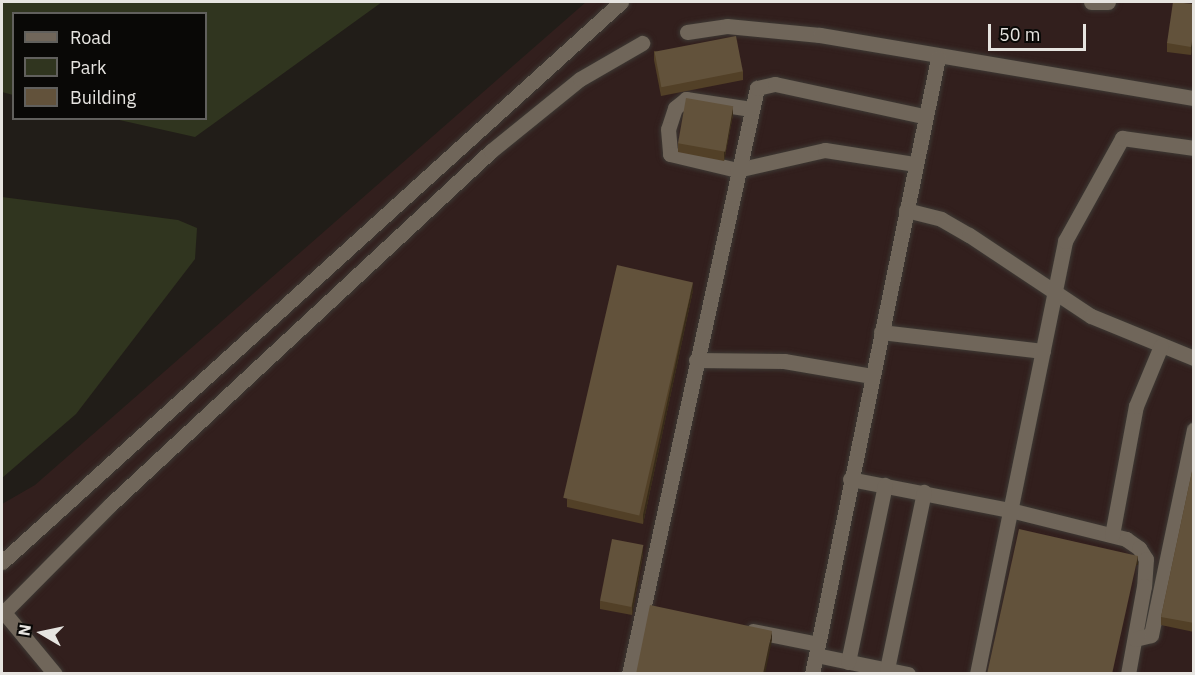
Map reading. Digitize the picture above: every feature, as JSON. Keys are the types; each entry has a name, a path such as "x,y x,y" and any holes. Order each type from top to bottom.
{"street":[{"path":"2,562 621,2"},
{"path":"1091,2 1108,2"},
{"path":"687,32 727,26 797,33 938,58 1194,98"},
{"path":"55,674 3,611 110,505 491,151 580,79 642,43"},
{"path":"812,674 923,116 938,58"},
{"path":"629,674 649,610 696,360 757,88 774,84 923,116"},
{"path":"751,109 686,99 675,108 668,129 670,154 737,170 825,150 914,164"},
{"path":"977,674 1065,241 1122,138 1194,148"},
{"path":"906,210 941,219 1091,316 1194,358"},
{"path":"881,332 1043,351"},
{"path":"1112,535 1136,406 1161,346"},
{"path":"696,360 784,361 872,376"},
{"path":"1135,639 1151,635 1194,429"},
{"path":"850,479 1010,510 1112,535 1140,548 1146,560 1128,674"},
{"path":"848,662 885,485"},
{"path":"887,669 924,492"},
{"path":"736,628 817,650 848,662 908,674"}],"shaded area":[{"path":"586,2 1193,2 1193,673 2,673 2,504 35,485"}],"green space":[{"path":"2,2 382,2 195,137 119,120 207,120 207,12 12,12 12,95 2,92"},
{"path":"2,197 178,220 197,228 195,259 76,414 2,478"}],"building":[{"path":"1173,2 1194,4 1191,47 1167,43"},
{"path":"736,36 743,71 661,87 655,52"},
{"path":"686,98 733,106 725,152 678,143"},
{"path":"617,265 693,283 639,515 563,498"},
{"path":"1194,462 1194,623 1161,617"},
{"path":"1019,529 1138,556 1112,674 987,674"},
{"path":"612,539 643,545 631,607 600,601"},
{"path":"650,605 772,631 763,674 636,674"}]}
